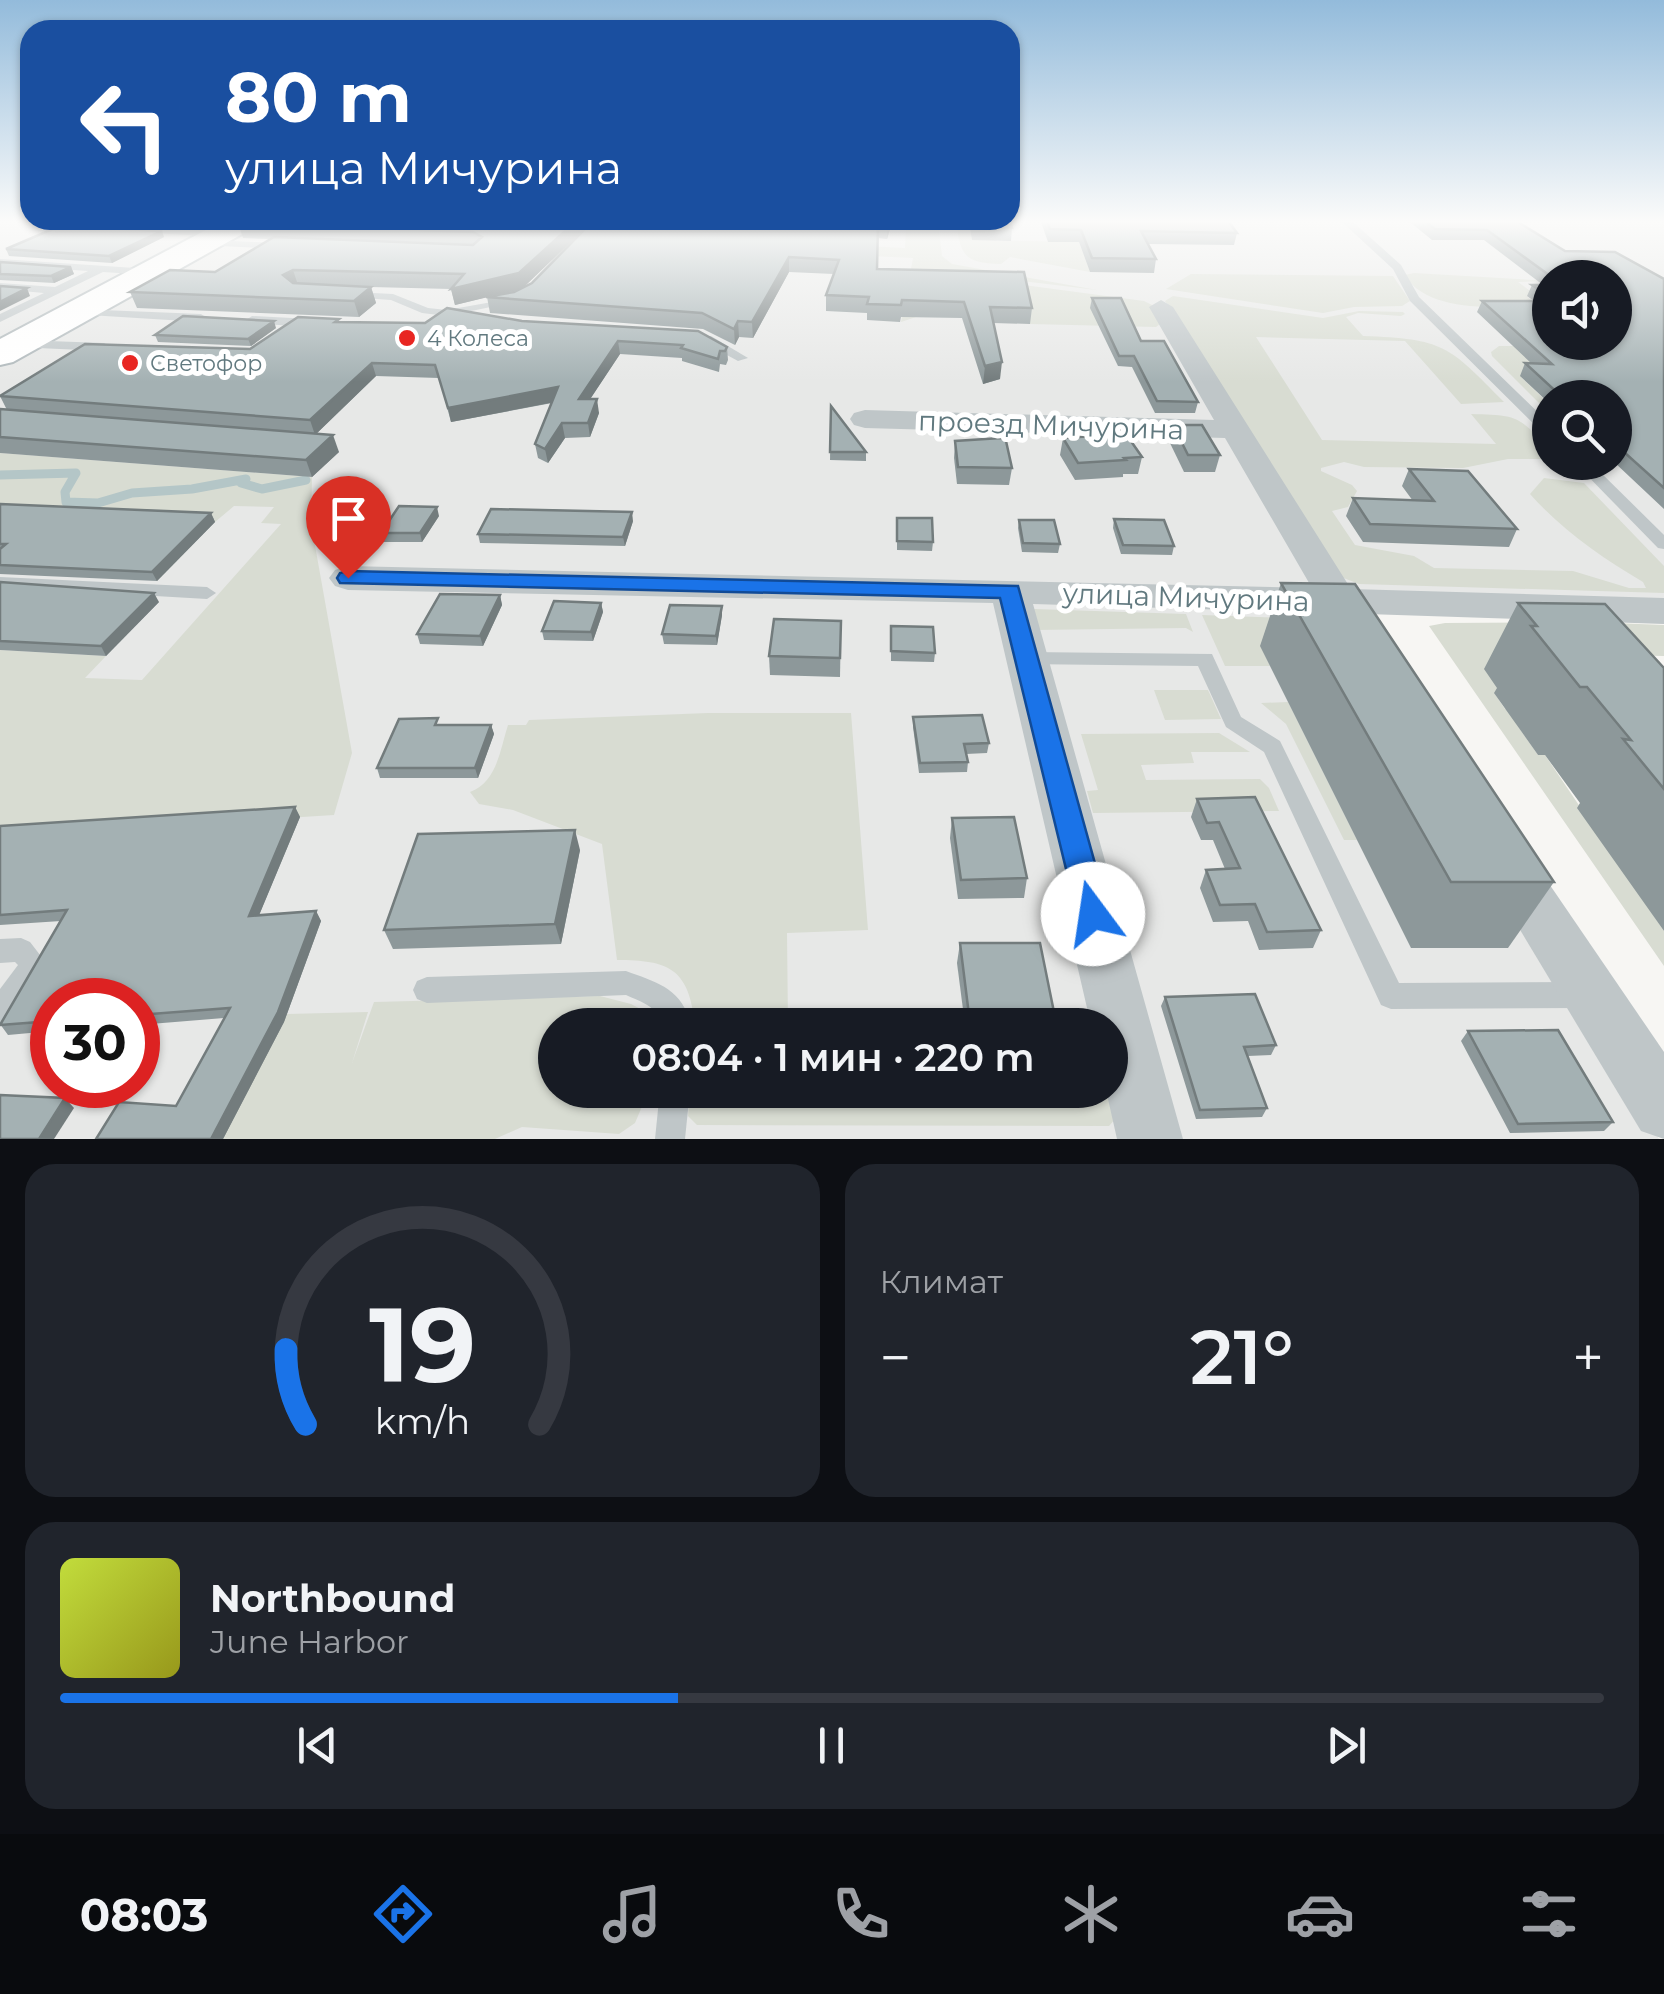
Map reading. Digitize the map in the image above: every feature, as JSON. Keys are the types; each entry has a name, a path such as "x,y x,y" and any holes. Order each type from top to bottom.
{"street":[{"path":"6,329 141,275"},
{"path":"1161,307 1371,650"},
{"name":"проезд Мичурина","path":"866,419 1236,430"},
{"name":"улица Мичурина","path":"348,578 1010,591 1664,611"},
{"path":"1010,591 1150,1139"},
{"path":"1486,831 1664,1108"}],"lane":[{"path":"67,302 95,275"},
{"path":"1401,275 1414,298 1532,414"},
{"path":"0,286 67,302 223,319"},
{"path":"336,294 394,297 426,311 486,319"},
{"path":"420,324 447,313 511,302 528,294"},
{"path":"242,320 328,324"},
{"path":"283,333 296,322"},
{"path":"6,329 118,348"},
{"path":"683,335 703,336 742,358"},
{"path":"1599,480 1664,544"},
{"path":"0,582 207,593"},
{"path":"1027,659 1205,660 1233,722 1272,747 1392,996 1592,995"},
{"path":"0,951 21,950 34,964 0,1012"},
{"path":"427,990 626,984 659,996 670,1008"},
{"path":"670,1139 673,1108"}],"shaded area":[{"path":"0,275 136,275 0,348"},
{"path":"154,275 1532,275 1532,360 1632,360 1632,275 1664,275 1664,599 1357,590 1569,994 1659,1139 0,1139 0,360"},
{"path":"910,275 1014,275 1097,290 1013,280 915,287 916,317 901,322"},
{"path":"1189,275 1393,276 1410,301 1402,306 1354,307 1323,313 1166,289"},
{"path":"1405,275 1532,280 1518,282 1532,292 1527,297 1532,306 1466,306 1430,296"},
{"path":"1016,284 1144,301 1152,305 1161,323 1156,327 1030,324 1022,288"},
{"path":"1173,296 1323,318 1359,311 1403,312 1401,316 1358,313 1346,317 1363,336 1411,340 1443,349 1470,368 1504,402 1461,404 1405,341 1256,337 1322,440 1496,444 1471,414 1508,417 1532,431 1532,459 1508,459 1463,468 1364,467 1344,462 1321,468 1357,491 1348,507 1332,511 1355,545 1414,556 1434,568 1573,571 1629,588 1646,588 1643,582 1569,532 1530,494 1542,480 1584,483 1664,566 1664,593 1359,584 1341,577 1165,301"},
{"path":"1499,346 1524,346 1543,374 1521,377 1532,388 1532,396 1492,356 1491,352"},
{"path":"0,453 312,477 311,523 352,753 334,815 0,836 0,650 106,656 85,678 142,680 281,524 261,523 274,507 234,506 215,522 0,512"},
{"path":"1034,609 1186,614 1193,632 1186,628 1035,630"},
{"path":"1202,615 1315,619 1261,646 1270,666 1225,666"},
{"path":"1588,622 1664,625 1664,656 1554,654 1495,694 1505,709 1512,709 1517,725 1538,755 1545,755 1664,931 1664,966 1429,626"},
{"path":"1154,690 1208,690 1221,719 1165,720"},
{"path":"1288,702 1357,840 1344,840 1286,724 1261,703"},
{"path":"708,713 851,713 868,930 787,933 788,1008 692,1008 682,980 674,972 651,962 617,960 602,844 513,810 479,804 470,792 492,773 508,725 526,725 529,720"},
{"path":"1219,733 1250,752 1191,752 1194,763 1141,765 1146,780 1260,779 1269,788 1279,811 1093,813 1087,791 1098,790 1081,734"},
{"path":"600,996 631,1004 639,1008 538,1008 538,1108 641,1108 635,1123 619,1134 522,1127 495,1139 221,1139 287,1014 368,1012 352,1063 374,1002"},
{"path":"689,1108 1114,1108 1116,1118 1109,1126 697,1125 688,1116"}],"building":[{"path":"161,275 283,275 293,283 371,287 354,301 130,292"},
{"path":"463,275 510,275 451,289"},
{"path":"540,275 779,275 752,322 738,321 734,329 702,313 486,297 514,292"},
{"path":"833,275 1025,275 1032,308 990,307 1002,362 985,366 964,302 902,300 901,305 867,304 869,297 826,295"},
{"path":"1632,275 1664,279 1664,488 1632,459 1632,380 1543,380 1525,363 1552,364 1548,360 1632,360"},
{"path":"0,286 27,288 0,302"},
{"path":"1092,298 1121,298 1141,341 1164,341 1198,402 1157,401 1134,356 1119,356"},
{"path":"1482,301 1532,301 1532,346"},
{"path":"447,308 522,321 698,331 727,347 720,351 718,359 681,348 683,345 618,341 579,399 597,399 588,423 562,423 545,449 535,444 558,387 448,408 435,365 372,363 310,420 0,396 85,344 250,349 298,317 339,319 335,322 425,323"},
{"path":"183,316 274,321 248,339 155,335"},
{"path":"831,406 866,452 830,452"},
{"path":"0,409 333,435 306,460 0,437"},
{"path":"1173,425 1202,425 1220,455 1188,455"},
{"path":"1126,434 1142,457 1078,463 1063,438"},
{"path":"955,441 1006,441 1012,468 958,467"},
{"path":"1409,469 1468,471 1517,529 1370,524 1353,498 1434,501"},
{"path":"0,504 211,513 152,572 0,565 0,549 6,544 0,544"},
{"path":"399,506 437,507 420,533 381,533"},
{"path":"491,509 632,512 623,537 478,534"},
{"path":"897,518 932,518 933,542 897,541"},
{"path":"1114,519 1164,520 1174,546 1123,545"},
{"path":"1019,520 1054,520 1060,544 1023,543"},
{"path":"0,582 154,593 101,646 0,641"},
{"path":"1281,583 1355,584 1554,882 1451,882"},
{"path":"440,594 500,595 480,636 417,634"},
{"path":"554,601 601,603 591,632 542,631"},
{"path":"1518,603 1605,604 1664,668 1664,789 1623,739 1631,740 1587,687 1580,687 1531,626 1537,626"},
{"path":"670,605 722,606 716,636 662,634"},
{"path":"774,619 841,621 840,658 769,656"},
{"path":"891,626 933,627 935,653 891,651"},
{"path":"982,715 989,743 964,744 968,762 920,763 913,717"},
{"path":"438,718 435,725 491,725 475,768 377,768 399,719"},
{"path":"1255,797 1321,930 1267,932 1255,904 1220,905 1206,870 1240,868 1219,822 1207,823 1197,799"},
{"path":"295,807 249,916 316,911 278,1012 211,1139 96,1139 115,1108 176,1106 230,1008 160,1013 160,978 30,978 30,1023 0,1025 67,910 0,915 0,826"},
{"path":"1014,817 1027,878 961,880 952,818"},
{"path":"575,830 555,924 384,930 418,834"},
{"path":"960,943 1040,943 1053,1008 968,1008"},
{"path":"1255,994 1276,1045 1244,1047 1267,1108 1200,1110 1165,997"},
{"path":"1558,1030 1613,1122 1518,1124 1468,1031"},
{"path":"0,1095 30,1096 30,1108 59,1108 39,1139 0,1139"}],"waterway":[{"path":"0,475 76,473 65,492 66,502 98,503 132,493 192,489 246,479 241,483 262,489 306,480"}],"place":[{"name":"4 Колеса","path":"407,338"},
{"name":"Светофор","path":"130,363"}],"route":[{"path":"348,578 1010,591 1093,914"}]}
